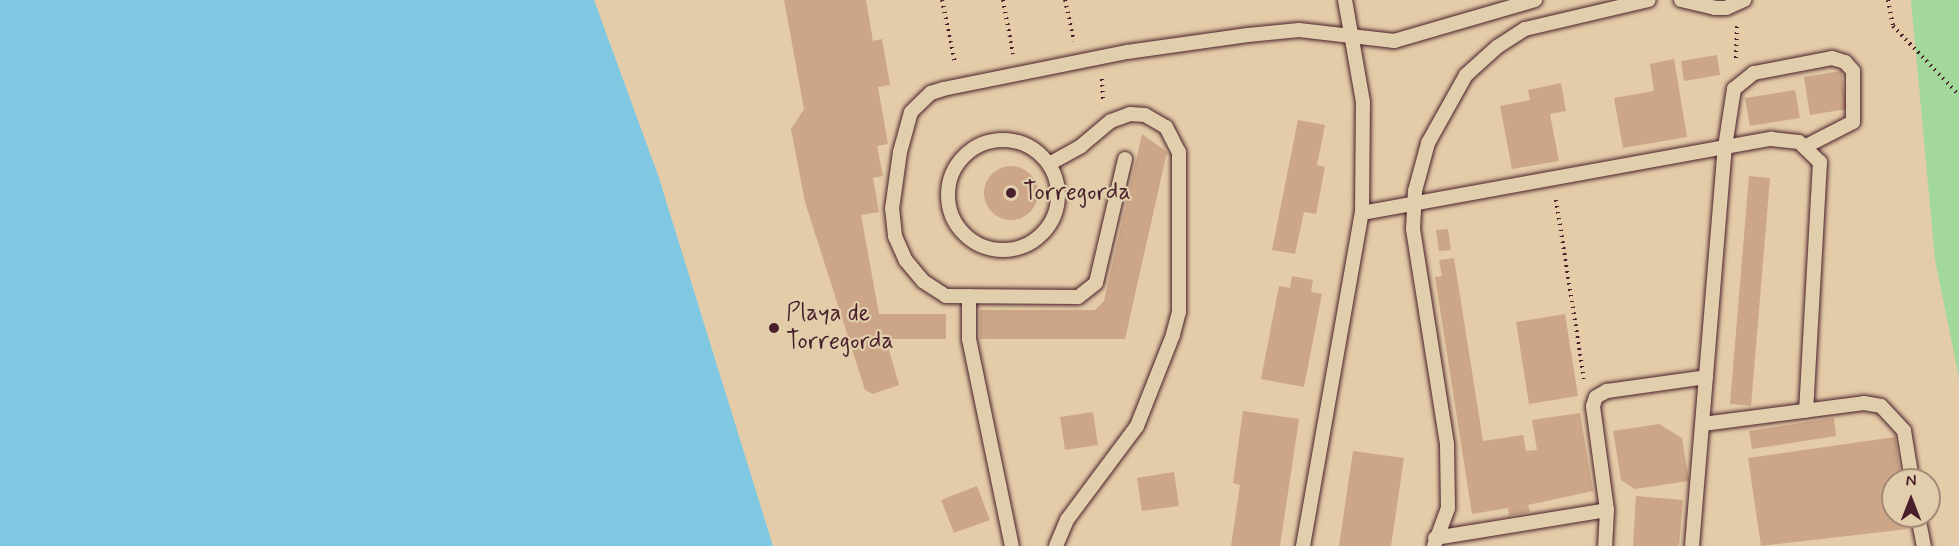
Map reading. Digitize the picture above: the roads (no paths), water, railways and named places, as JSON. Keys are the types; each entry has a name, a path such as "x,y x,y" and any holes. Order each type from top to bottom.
{"lane":[{"path":"1303,546 1362,213 1362,102 1345,0"},
{"path":"1125,159 1096,283 1086,294 946,296 923,281 902,252 895,236 892,209 900,152 911,111 931,93 960,85 1079,62 1299,30 1350,38 1394,41 1535,0"},
{"path":"1434,542 1448,508 1447,444 1413,229 1414,204 1428,143 1466,75 1497,47 1525,29 1649,0"},
{"path":"1681,0 1715,8 1740,2"},
{"path":"1692,546 1725,147 1734,89 1749,76 1767,70 1832,58 1845,62 1853,72 1853,122 1806,147"},
{"path":"1049,164 1081,146 1111,121 1130,114 1145,115 1166,127 1179,152 1179,312 1173,335 1137,426 1067,520 1056,546"},
{"path":"1362,213 1785,138 1806,147 1820,162 1806,411"},
{"path":"1010,140 1039,153 1049,164 1056,178 1057,210 1041,236 1028,245 1013,250 989,248 968,238 958,227 948,197 953,174 966,155 994,141 1010,140"},
{"path":"969,296 969,339 1012,546"},
{"path":"1605,546 1606,510 1593,406 1596,397 1607,391 1706,377"},
{"path":"1703,424 1864,403 1881,406 1904,431 1910,468"},
{"path":"1434,542 1606,510"},
{"path":"1920,528 1924,546"}],"water":[{"path":"0,0 594,0 658,175 773,546 0,546"}],"place":[{"name":"Torregorda","path":"1011,193"},
{"name":"Playa de Torregorda","path":"774,328"}]}
